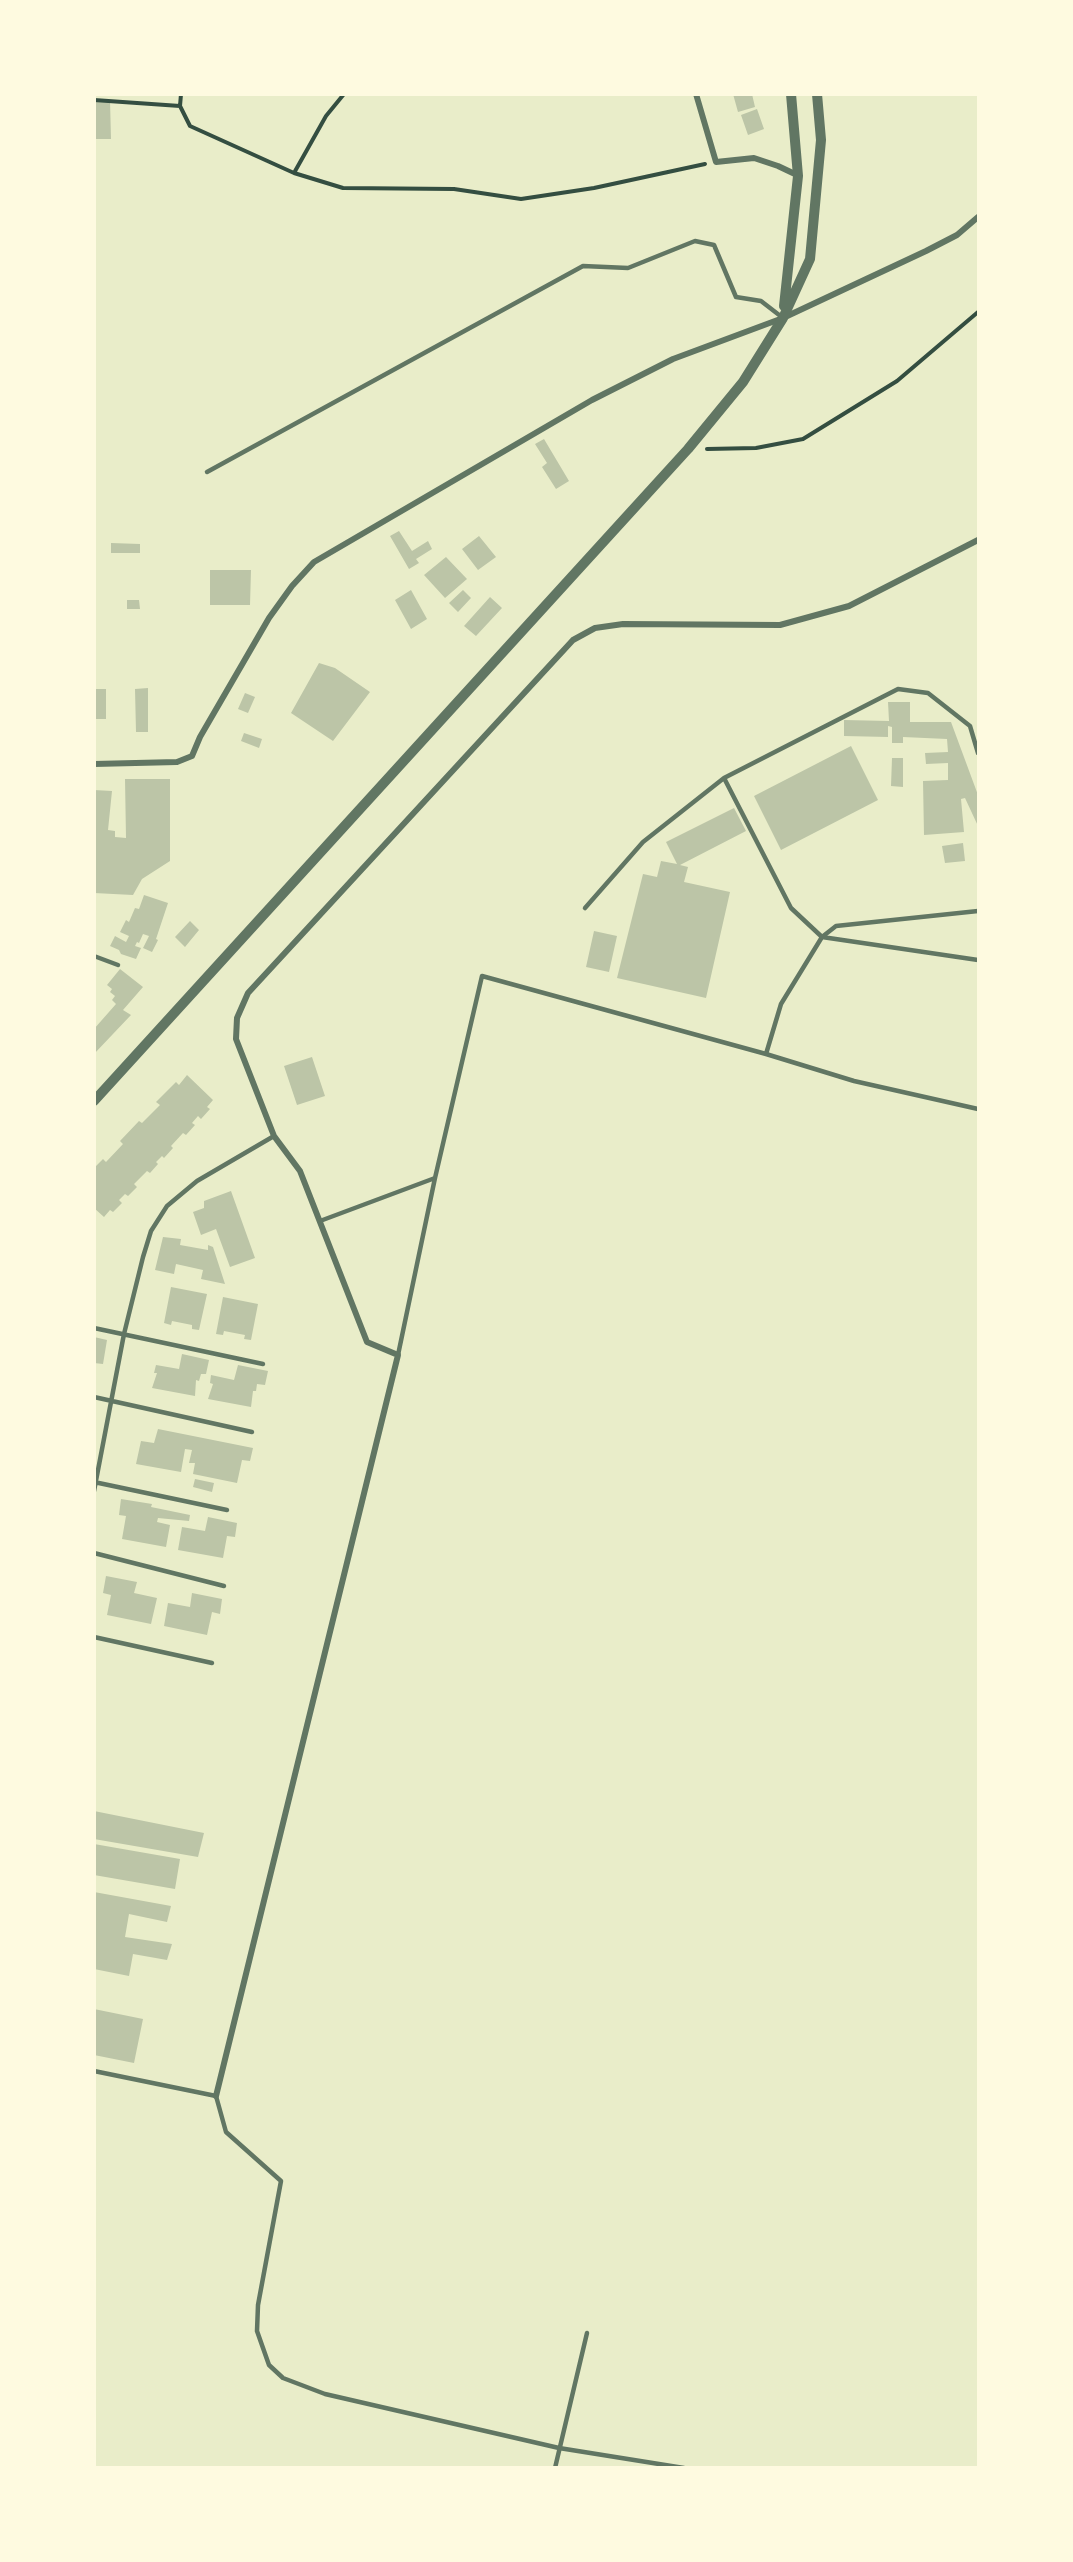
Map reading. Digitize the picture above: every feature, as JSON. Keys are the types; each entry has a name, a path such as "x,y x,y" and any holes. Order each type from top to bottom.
{"street":[{"path":"696,94 716,162 754,158 798,176"},
{"path":"783,318 798,176 791,94"},
{"path":"94,1101 688,449 743,382 783,318 810,258 821,140 817,94"},
{"path":"94,764 177,762 192,756 200,737 268,618 314,561 592,400 673,359 783,318 926,251 957,235 978,218"},
{"path":"216,2096 398,1355 367,1342 300,1171 273,1136 236,1039 237,1018 248,993 573,640 595,628 623,624 780,625 849,606 978,540"}],"lane":[{"path":"207,472 583,266 628,268 695,241 714,245 736,297 761,301 783,318"},
{"path":"585,908 643,842 724,778 898,689 928,693 970,726 978,753"},
{"path":"724,778 791,908 822,937 978,960"},
{"path":"766,1054 781,1004 822,937 836,926 978,912"},
{"path":"94,956 118,965"},
{"path":"398,1355 435,1178 482,976 766,1054 854,1081 978,1109"},
{"path":"94,1491 124,1334 151,1231 167,1206 197,1181 273,1136"},
{"path":"320,1221 435,1178"},
{"path":"94,1328 263,1364"},
{"path":"94,1397 252,1432"},
{"path":"95,1482 227,1510"},
{"path":"94,1553 224,1586"},
{"path":"94,1637 212,1663"},
{"path":"94,2071 216,2096 226,2132 281,2181 258,2306 257,2331 269,2365 283,2378 325,2394 559,2448 684,2468"},
{"path":"555,2468 587,2333"}],"path":[{"path":"181,94 180,106 190,126 294,173 343,188 454,189 521,199 594,188 716,162"},
{"path":"294,173 326,116 345,94"},
{"path":"94,100 180,106"},
{"path":"688,449 756,448 802,439 897,381 978,312"}],"building":[{"path":"733,94 752,94 755,107 738,112"},
{"path":"95,100 110,100 111,139 95,139"},
{"path":"757,109 764,129 748,135 741,115"},
{"path":"544,439 569,481 556,489 542,467 547,463 535,444"},
{"path":"399,531 412,551 428,541 432,549 416,559 419,563 409,569 390,536"},
{"path":"479,536 496,557 478,570 462,549"},
{"path":"111,543 140,544 140,553 111,553"},
{"path":"446,557 467,579 445,598 424,575"},
{"path":"210,570 251,570 250,605 210,605"},
{"path":"411,590 427,619 411,629 395,600"},
{"path":"463,590 471,598 458,612 449,603"},
{"path":"490,597 502,608 476,636 464,626"},
{"path":"127,600 139,600 140,609 127,609"},
{"path":"319,663 335,668 370,692 333,741 291,713"},
{"path":"148,688 148,732 136,732 135,689"},
{"path":"94,689 106,689 106,719 94,719"},
{"path":"245,693 255,697 248,713 238,709"},
{"path":"888,702 910,702 910,722 951,722 978,795 978,826 965,798 961,799 964,832 924,835 923,781 948,780 948,763 926,764 925,753 948,752 947,739 903,737 903,743 892,743 892,727 888,726 888,737 844,736 844,720 889,721"},
{"path":"244,733 262,739 259,748 241,741"},
{"path":"851,746 878,800 781,850 754,796"},
{"path":"892,758 903,758 903,787 891,786"},
{"path":"125,779 170,779 170,861 142,879 133,895 94,893 94,790 112,791 108,830 115,831 115,837 126,838"},
{"path":"734,808 746,831 680,865 688,867 684,882 730,892 706,998 617,978 643,874 657,877 661,861 677,864 666,842"},
{"path":"963,843 965,861 945,863 942,846"},
{"path":"144,895 168,903 156,939 158,940 152,952 143,948 149,936 143,934 135,946 141,948 136,959 121,954 119,950 110,946 115,936 126,942 129,936 120,932 126,920 129,922 135,908 139,909"},
{"path":"190,921 199,930 185,947 175,937"},
{"path":"594,931 617,936 609,972 586,967"},
{"path":"120,969 143,987 123,1010 131,1015 94,1054 94,1029 116,1004 112,1000 115,996 110,992 112,989 107,985"},
{"path":"312,1057 325,1096 297,1105 284,1066"},
{"path":"187,1075 213,1100 207,1107 210,1109 201,1119 198,1116 192,1123 195,1125 186,1135 183,1133 164,1158 162,1156 156,1162 158,1164 150,1173 147,1171 134,1184 137,1187 128,1196 125,1194 119,1200 122,1203 113,1212 110,1210 104,1217 94,1208 94,1168 103,1159 106,1162 123,1144 120,1141 139,1121 142,1123 160,1105 156,1102 176,1082 179,1085"},
{"path":"231,1191 255,1258 230,1267 216,1229 201,1235 193,1212 204,1208 204,1201"},
{"path":"163,1237 181,1239 180,1245 208,1250 208,1245 213,1247 225,1284 201,1279 203,1270 176,1264 174,1274 155,1270"},
{"path":"171,1287 207,1294 199,1330 192,1329 192,1325 172,1321 171,1325 164,1323"},
{"path":"223,1297 258,1304 251,1340 244,1339 245,1335 224,1331 223,1335 216,1334"},
{"path":"94,1337 107,1340 103,1364 94,1363"},
{"path":"182,1354 209,1360 206,1374 201,1374 199,1381 196,1380 195,1396 152,1388 157,1373 154,1373 156,1365 179,1369"},
{"path":"238,1365 268,1371 265,1385 257,1384 256,1391 253,1391 251,1407 208,1399 213,1384 210,1383 211,1375 234,1380"},
{"path":"158,1429 253,1448 250,1461 242,1460 237,1483 193,1474 195,1463 189,1463 192,1450 185,1449 181,1472 136,1464 141,1441 154,1443"},
{"path":"195,1479 214,1483 212,1492 193,1487"},
{"path":"121,1499 152,1504 151,1507 190,1515 189,1521 158,1518 157,1522 170,1525 166,1547 122,1539 126,1516 119,1515"},
{"path":"208,1517 237,1523 235,1537 227,1536 223,1558 178,1550 182,1527 205,1531"},
{"path":"106,1576 137,1582 134,1593 157,1598 151,1624 107,1615 111,1595 103,1593"},
{"path":"192,1593 222,1599 220,1614 212,1612 207,1635 164,1626 168,1603 190,1607"},
{"path":"94,1811 204,1833 198,1857 94,1839"},
{"path":"94,1844 180,1859 175,1889 94,1875"},
{"path":"94,1892 171,1906 167,1922 129,1914 125,1937 172,1944 167,1960 133,1954 129,1976 94,1969"},
{"path":"94,2009 143,2019 134,2063 94,2055"}]}
